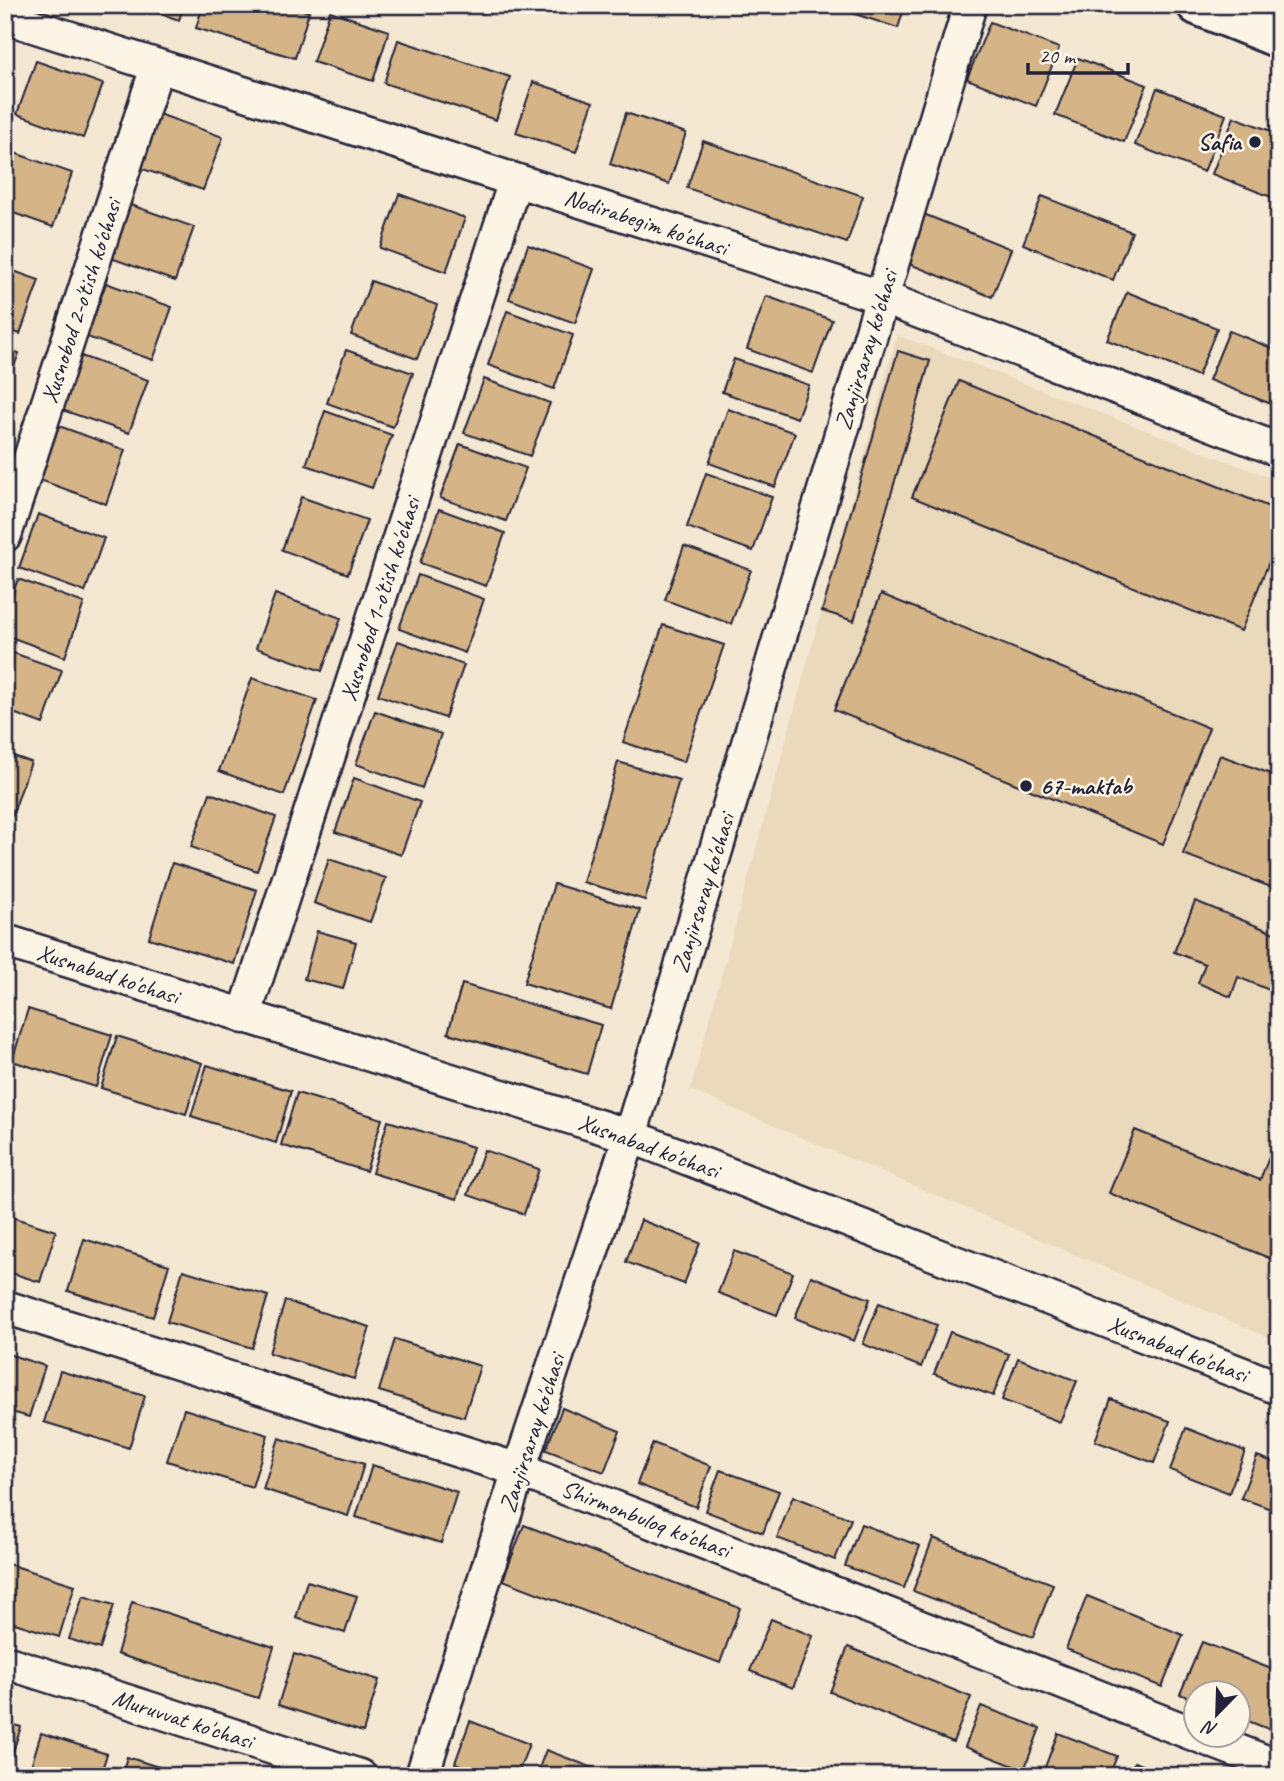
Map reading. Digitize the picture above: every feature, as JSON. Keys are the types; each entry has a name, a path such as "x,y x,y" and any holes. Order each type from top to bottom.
{"main road":[{"path":"1197,5 1279,38"}],"street":[{"name":"Zanjirsaray ko'chasi","path":"422,1776 519,1470 630,1136 970,5"},
{"name":"Nodirabegim ko'chasi","path":"5,17 881,297 1279,450"},
{"name":"Xusnobod 2-o'tish ko'chasi","path":"5,535 157,67"},
{"name":"Xusnobod 1-o'tish ko'chasi","path":"244,1017 515,181"},
{"name":"Xusnabad ko'chasi","path":"5,941 630,1136 1279,1388"},
{"name":"Shirmonbuloq ko'chasi","path":"5,1307 519,1470 1182,1729"},
{"name":"Muruvvat ko'chasi","path":"5,1662 360,1776"},
{"name":"Shirmonbuloq ko'chasi","path":"1236,1750 1279,1767"}],"shaded area":[{"name":"67-maktab","path":"897,335 1279,481 1279,1342 690,1090"}],"building":[{"path":"135,5 184,5 179,20"},
{"path":"203,5 286,5 309,12 295,58 196,28"},
{"path":"827,5 905,5 898,28"},
{"path":"330,11 389,31 373,81 313,62"},
{"path":"990,22 1059,48 1036,106 967,79"},
{"path":"398,40 510,77 496,120 384,83"},
{"path":"1078,58 1147,85 1124,142 1055,115"},
{"path":"36,61 103,84 83,138 17,114"},
{"path":"533,82 593,102 576,152 516,133"},
{"path":"1157,88 1226,115 1204,172 1135,145"},
{"path":"156,113 223,137 203,190 137,167"},
{"path":"626,113 686,133 669,184 610,164"},
{"path":"1234,117 1279,134 1279,200 1212,174"},
{"path":"703,141 863,196 847,243 687,188"},
{"path":"6,150 72,173 53,227 5,210"},
{"path":"399,194 465,218 446,272 380,248"},
{"path":"1042,196 1132,232 1113,280 1023,244"},
{"path":"128,204 194,227 175,281 108,257"},
{"path":"921,213 1011,249 992,297 902,261"},
{"path":"528,245 594,269 575,323 509,299"},
{"path":"5,268 39,280 20,334 5,329"},
{"path":"371,281 437,305 417,359 351,335"},
{"path":"106,283 172,307 153,360 87,337"},
{"path":"1127,292 1217,328 1198,376 1107,340"},
{"path":"766,296 832,320 813,373 747,349"},
{"path":"507,311 573,335 554,389 488,365"},
{"path":"1229,331 1279,351 1279,407 1209,380"},
{"path":"5,348 19,353 5,391"},
{"path":"346,350 413,373 393,427 327,403"},
{"path":"898,351 930,361 854,621 822,611"},
{"path":"81,356 148,380 129,433 62,410"},
{"path":"734,359 809,385 797,418 722,392"},
{"path":"484,379 550,403 530,456 464,433"},
{"path":"959,381 1279,511 1279,537 1241,631 912,497"},
{"path":"728,409 795,433 775,487 709,463"},
{"path":"325,411 392,435 372,488 306,465"},
{"path":"59,426 125,450 106,504 40,480"},
{"path":"460,444 526,468 506,521 440,498"},
{"path":"706,473 772,497 753,551 687,527"},
{"path":"301,497 367,520 348,574 282,550"},
{"path":"439,509 505,533 486,586 420,563"},
{"path":"38,514 104,538 85,592 19,568"},
{"path":"684,546 751,570 731,624 665,600"},
{"path":"418,575 484,599 465,653 399,629"},
{"path":"18,579 84,603 65,657 5,635 5,615"},
{"path":"275,594 341,618 322,671 256,648"},
{"path":"881,594 1209,728 1163,844 834,710"},
{"path":"663,625 724,645 684,762 623,742"},
{"path":"398,641 464,665 445,718 378,695"},
{"path":"5,650 62,670 43,724 5,710"},
{"path":"252,678 317,700 284,795 219,771"},
{"path":"375,711 441,734 422,788 356,764"},
{"path":"5,753 31,762 12,816 5,813"},
{"path":"1220,755 1279,777 1279,890 1183,854"},
{"path":"618,762 679,780 645,900 583,882"},
{"path":"354,778 420,802 401,855 335,832"},
{"path":"210,793 276,817 257,871 191,847"},
{"path":"5,828 13,831 5,853"},
{"path":"329,859 386,878 370,922 314,903"},
{"path":"172,863 257,890 234,964 149,938"},
{"path":"554,884 640,910 611,1009 524,983"},
{"path":"1195,901 1279,935 1279,994 1238,977 1231,997 1198,983 1205,964 1174,952"},
{"path":"317,931 356,942 343,989 304,979"},
{"path":"462,984 601,1025 587,1074 448,1033"},
{"path":"28,1009 112,1035 96,1087 12,1061"},
{"path":"117,1036 202,1063 186,1114 101,1088"},
{"path":"207,1065 291,1091 276,1143 191,1116"},
{"path":"297,1093 382,1119 366,1171 281,1145"},
{"path":"388,1121 473,1147 457,1199 372,1173"},
{"path":"1135,1130 1260,1180 1279,1132 1279,1262 1109,1193"},
{"path":"484,1150 539,1169 524,1214 468,1195"},
{"path":"5,1215 56,1231 40,1282 5,1271"},
{"path":"641,1220 700,1243 684,1284 626,1262"},
{"path":"84,1239 169,1265 153,1317 68,1291"},
{"path":"734,1251 793,1273 777,1315 718,1293"},
{"path":"183,1270 268,1296 252,1348 167,1322"},
{"path":"811,1276 870,1299 854,1341 795,1318"},
{"path":"285,1301 370,1327 354,1379 269,1353"},
{"path":"879,1303 937,1325 921,1367 863,1344"},
{"path":"950,1332 1009,1354 993,1396 934,1374"},
{"path":"395,1339 480,1366 464,1417 379,1391"},
{"path":"5,1353 45,1366 29,1417 5,1410"},
{"path":"1018,1358 1077,1381 1060,1422 1002,1400"},
{"path":"60,1371 145,1396 129,1448 44,1422"},
{"path":"1111,1399 1170,1421 1154,1463 1095,1441"},
{"path":"562,1408 620,1431 604,1472 546,1450"},
{"path":"184,1409 268,1435 252,1487 167,1461"},
{"path":"1186,1428 1245,1451 1229,1493 1170,1470"},
{"path":"279,1438 364,1464 348,1516 263,1489"},
{"path":"653,1443 711,1466 696,1507 637,1484"},
{"path":"1257,1456 1279,1464 1279,1512 1241,1498"},
{"path":"372,1465 457,1492 441,1543 356,1517"},
{"path":"720,1470 779,1491 763,1533 705,1511"},
{"path":"793,1496 851,1519 835,1560 777,1538"},
{"path":"861,1524 920,1546 904,1588 845,1566"},
{"path":"524,1525 740,1608 720,1663 503,1580"},
{"path":"933,1538 1053,1584 1033,1637 913,1591"},
{"path":"5,1563 75,1585 59,1637 5,1620"},
{"path":"307,1581 357,1596 345,1633 296,1618"},
{"path":"83,1596 114,1605 100,1649 69,1639"},
{"path":"1087,1596 1183,1635 1162,1687 1066,1649"},
{"path":"132,1602 274,1647 258,1698 117,1654"},
{"path":"771,1619 813,1636 793,1688 750,1671"},
{"path":"1202,1642 1279,1672 1279,1726 1276,1732 1252,1723 1252,1680 1186,1680"},
{"path":"848,1647 971,1697 953,1742 830,1692"},
{"path":"294,1654 379,1680 363,1732 278,1705"},
{"path":"981,1706 1040,1728 1024,1770 965,1747"},
{"path":"470,1721 529,1744 517,1776 487,1776 455,1763"},
{"path":"5,1722 21,1727 8,1767 5,1766"},
{"path":"41,1733 107,1754 100,1776 36,1776 29,1773"},
{"path":"1058,1733 1117,1756 1109,1776 1042,1775"},
{"path":"546,1750 604,1772 603,1776 536,1776"},
{"path":"127,1757 187,1776 121,1776"},
{"path":"1134,1762 1169,1776 1129,1776"}],"place":[{"name":"Safia","path":"1255,142"},
{"name":"67-maktab","path":"1026,786"}]}
